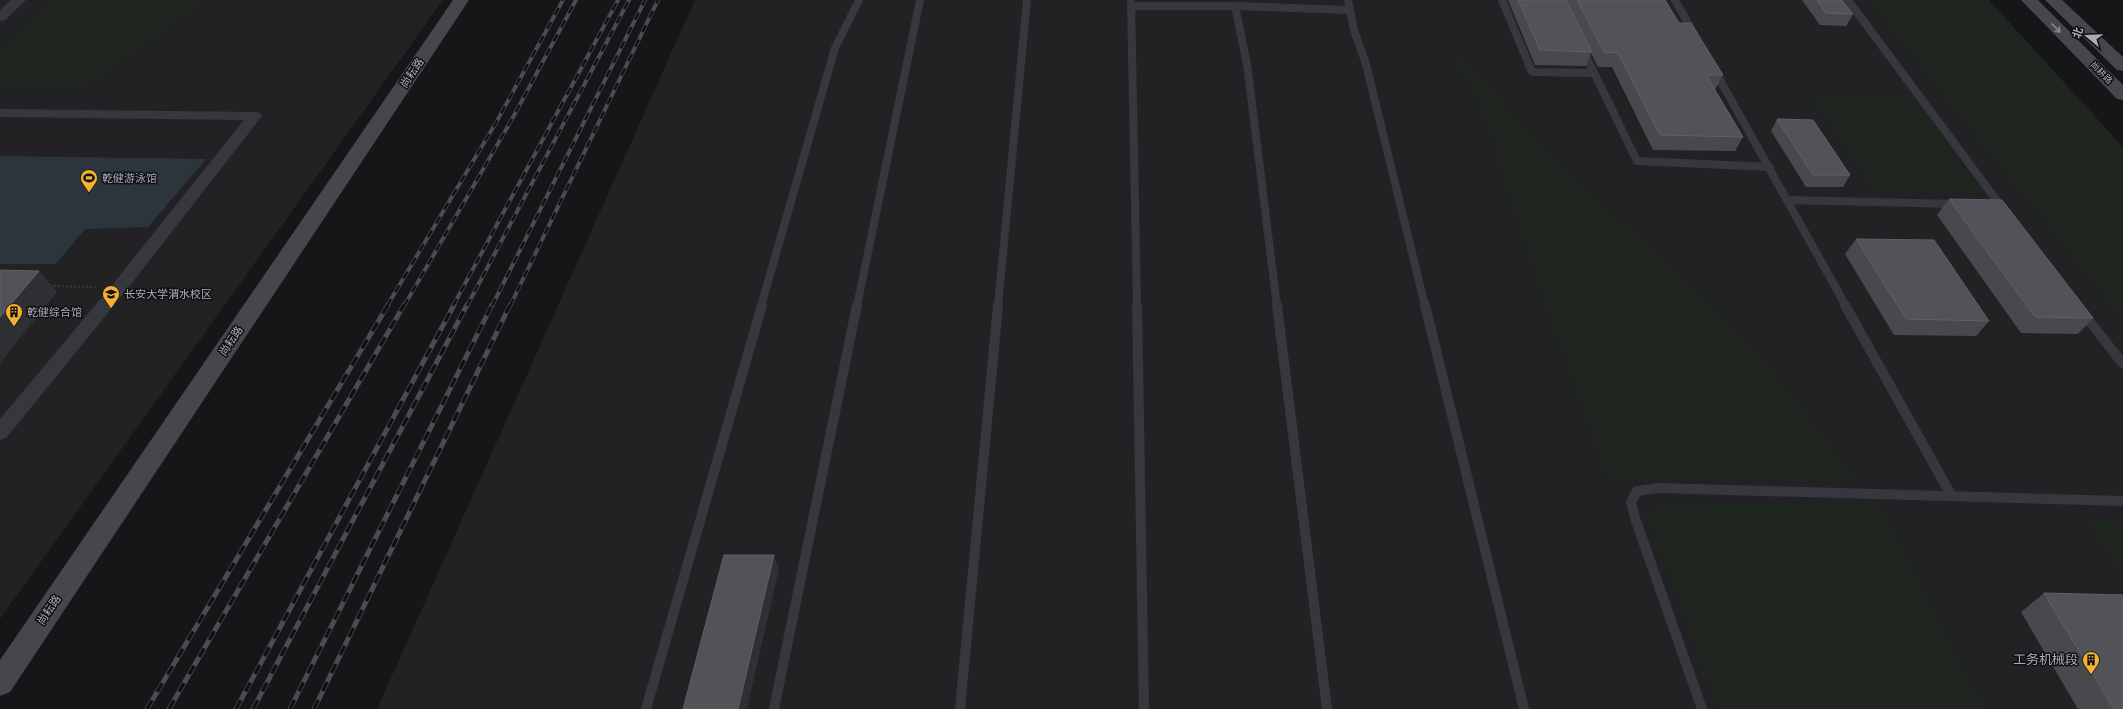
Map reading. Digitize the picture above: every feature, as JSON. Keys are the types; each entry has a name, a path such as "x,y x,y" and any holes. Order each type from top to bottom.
{"street":[{"path":"0,17 19,0"},
{"name":"尚耘路","path":"0,683 461,0"},
{"name":"尚耕路","path":"2029,0 2123,96"},
{"name":"尚耕路","path":"2053,0 2123,66"},
{"path":"0,113 255,116 119,288 0,432"}],"lane":[{"path":"646,709 835,48 860,0"},
{"path":"774,709 920,0"},
{"path":"960,709 1027,0"},
{"path":"1348,0 1354,30 1366,64 1524,709"},
{"path":"1502,0 1532,72 1594,73"},
{"path":"1675,0 1698,40"},
{"path":"1848,0 1996,204 2009,217"},
{"path":"1144,709 1131,3 1350,10"},
{"path":"1235,6 1247,64 1327,709"},
{"path":"1579,40 1637,161 1770,167"},
{"path":"1709,60 1770,167 1951,495"},
{"path":"1788,200 1968,204"},
{"path":"2076,303 2123,364"},
{"path":"1702,709 1635,518 1631,502 1637,491 1658,488 2123,501"}],"path":[{"path":"48,286 119,288"}],"shaded area":[{"name":"长安大学渭水校区","path":"0,0 443,0 0,619"},
{"path":"51,0 207,0 82,90 0,90 0,48"},
{"path":"695,0 1875,0 2123,308 2123,709 377,709"},
{"path":"1868,0 1989,0 2123,147 2123,319"},
{"path":"1452,53 1472,66 1548,154 1715,307 1765,361 1858,481 1851,483 1620,476 1611,480 1609,489 1597,449 1498,164 1498,148 1468,83"},
{"path":"1810,93 1909,94 1984,194 1876,192"},
{"name":"乾健游泳馆","path":"0,156 206,159 148,227 85,229 56,264 0,264"},
{"path":"1665,502 1879,506 1985,709 1718,709 1650,523 1651,511 1657,505"},
{"path":"2087,520 2123,521 2123,574"}],"building":[{"path":"1518,0 1566,0 1592,52 1540,50"},
{"path":"1577,0 1665,0 1679,23 1691,23 1723,75 1706,75 1743,137 1660,135 1618,53 1604,52"},
{"path":"1817,0 1842,0 1853,14 1826,13"},
{"path":"1777,119 1813,120 1850,175 1813,175"},
{"path":"1949,199 2002,200 2093,318 2035,317"},
{"path":"1856,239 1934,240 1989,321 1906,319"},
{"path":"0,270 39,271 0,317"},
{"path":"724,555 774,555 738,709 683,709"},
{"path":"2044,593 2123,595 2123,709 2114,709"}],"railway":[{"path":"387,306 497,121 563,0"},
{"path":"404,306 511,121 576,0"},
{"path":"453,306 618,0"},
{"path":"467,306 629,0"},
{"path":"492,306 645,0"},
{"path":"510,306 658,0"},
{"path":"147,709 388,305"},
{"path":"169,709 404,305"},
{"path":"236,709 454,305"},
{"path":"253,709 467,305"},
{"path":"290,709 492,305"},
{"path":"314,709 510,305"}],"place":[{"name":"乾健游泳馆","path":"89,193"},
{"name":"长安大学渭水校区","path":"111,309"},
{"name":"乾健综合馆","path":"14,327"},
{"name":"工务机械段","path":"2091,675"}]}
